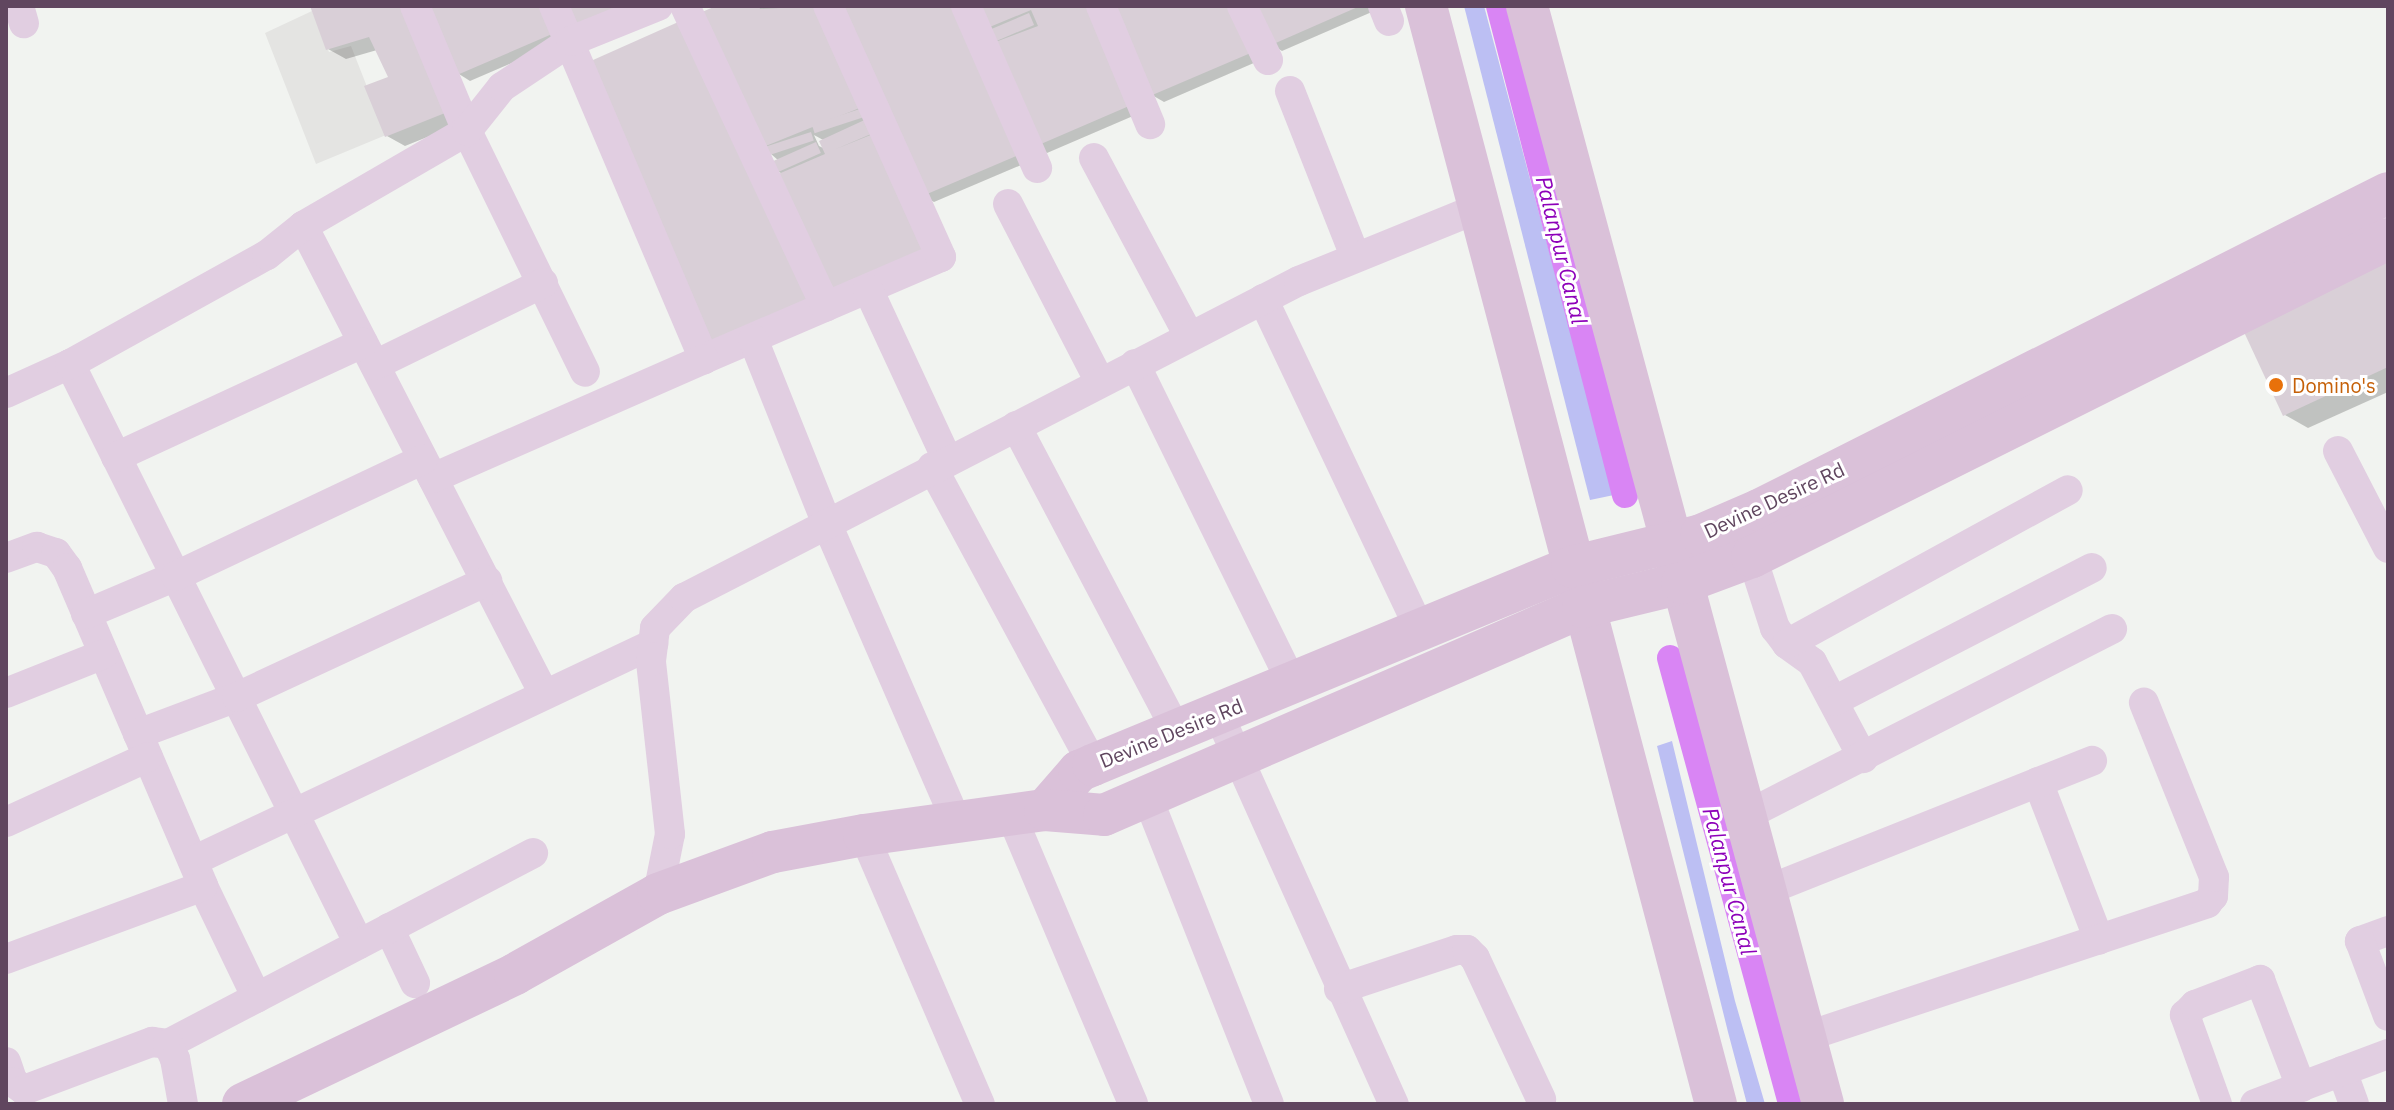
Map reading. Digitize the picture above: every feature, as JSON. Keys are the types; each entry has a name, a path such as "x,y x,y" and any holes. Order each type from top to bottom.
{"street":[{"path":"415,6 467,131 585,372"},
{"path":"554,6 704,359"},
{"path":"6,393 70,364 267,255 303,226 467,131 502,87 571,41 658,6"},
{"path":"685,6 826,307"},
{"path":"86,614 428,468 753,339 941,257 828,6"},
{"path":"966,6 1037,168"},
{"path":"1101,6 1150,124"},
{"path":"1242,6 1268,60"},
{"path":"1527,6 1823,1104"},
{"path":"1399,11 1479,208 1716,1104"},
{"path":"1290,91 1355,256"},
{"path":"1094,158 1189,336"},
{"name":"Devine Desire Rd","path":"1028,814 1079,771 1218,713 1572,567 1671,544 1759,510 2388,193"},
{"path":"1008,204 1100,382"},
{"path":"658,894 670,834 651,661 655,628 684,598 1263,299 1355,256 1479,208"},
{"path":"303,226 544,694"},
{"name":"Devine Desire Rd","path":"1028,814 1104,815 1583,607 1682,583 1752,557 2388,239"},
{"path":"116,457 543,283"},
{"path":"868,289 940,464 1093,765"},
{"path":"1263,299 1420,630"},
{"path":"753,339 827,524 958,825"},
{"path":"70,364 359,944"},
{"path":"1135,364 1292,683"},
{"path":"1016,426 1177,731"},
{"path":"2338,451 2388,548"},
{"path":"1787,644 2068,490"},
{"path":"6,558 37,547 56,553 104,654 198,874 257,998"},
{"path":"1752,557 1775,628 1787,644 1812,662 1863,758"},
{"path":"1834,701 2092,568"},
{"path":"6,822 143,745 237,697 487,581"},
{"path":"1745,816 2112,629"},
{"path":"6,959 198,874 295,811 653,644"},
{"path":"6,693 104,654"},
{"path":"1805,1037 2207,903 2213,896 2214,877 2144,703"},
{"path":"1218,713 1339,989 1394,1104"},
{"path":"1765,891 2092,761"},
{"path":"2038,782 2099,940"},
{"path":"1147,796 1269,1104"},
{"path":"243,1104 515,974 658,894 709,875 773,852 864,835 1028,814 1133,1104"},
{"path":"670,834 709,875"},
{"path":"864,835 980,1104"},
{"path":"6,1062 13,1082 27,1097 152,1042 168,1044 533,853"},
{"path":"389,928 415,983"},
{"path":"2388,931 2360,941 2388,1016"},
{"path":"1339,989 1457,950 1467,950 1475,958 1541,1099"},
{"path":"2217,1104 2185,1015 2195,1005 2260,980 2278,1098 2388,1054"},
{"path":"168,1044 175,1059 183,1104"},
{"path":"2342,1071 2354,1104"}],"shaded area":[{"path":"1464,6 1484,6 1614,495 1590,500"},
{"path":"312,11 329,52 351,46 386,135 316,164 265,33"},
{"path":"1672,741 1735,1001 1765,1104 1747,1104 1728,1032 1657,746"}],"building":[{"path":"310,6 403,6 450,111 385,137 364,86 388,77 369,37 326,50"},
{"path":"427,6 548,6 559,31 457,75"},
{"path":"559,6 620,6 568,28"},
{"path":"716,6 759,6 760,9 818,6 862,107 761,148 702,12"},
{"path":"835,6 953,6 1023,153 920,197"},
{"path":"970,6 1094,6 1136,103 1034,147 990,44 1038,26 1031,10 980,31"},
{"path":"1112,6 1233,6 1253,52 1150,96"},
{"path":"1251,6 1360,6 1269,46"},
{"path":"1029,13 1034,25 987,45 982,33"},
{"path":"685,19 810,300 712,344 586,63"},
{"path":"866,107 869,116 815,133 812,125"},
{"path":"871,117 878,131 836,149 878,132 928,248 827,292 776,175 825,154 819,141"},
{"path":"811,132 814,141 768,155 765,147"},
{"path":"816,142 821,153 774,174 769,163"},
{"path":"2388,247 2388,367 2283,416 2237,317"}],"waterway":[{"name":"Palanpur Canal","path":"1499,6 1625,495"},
{"name":"Palanpur Canal","path":"1670,658 1791,1104"}],"place":[{"name":"Domino's","path":"2276,385"}]}
